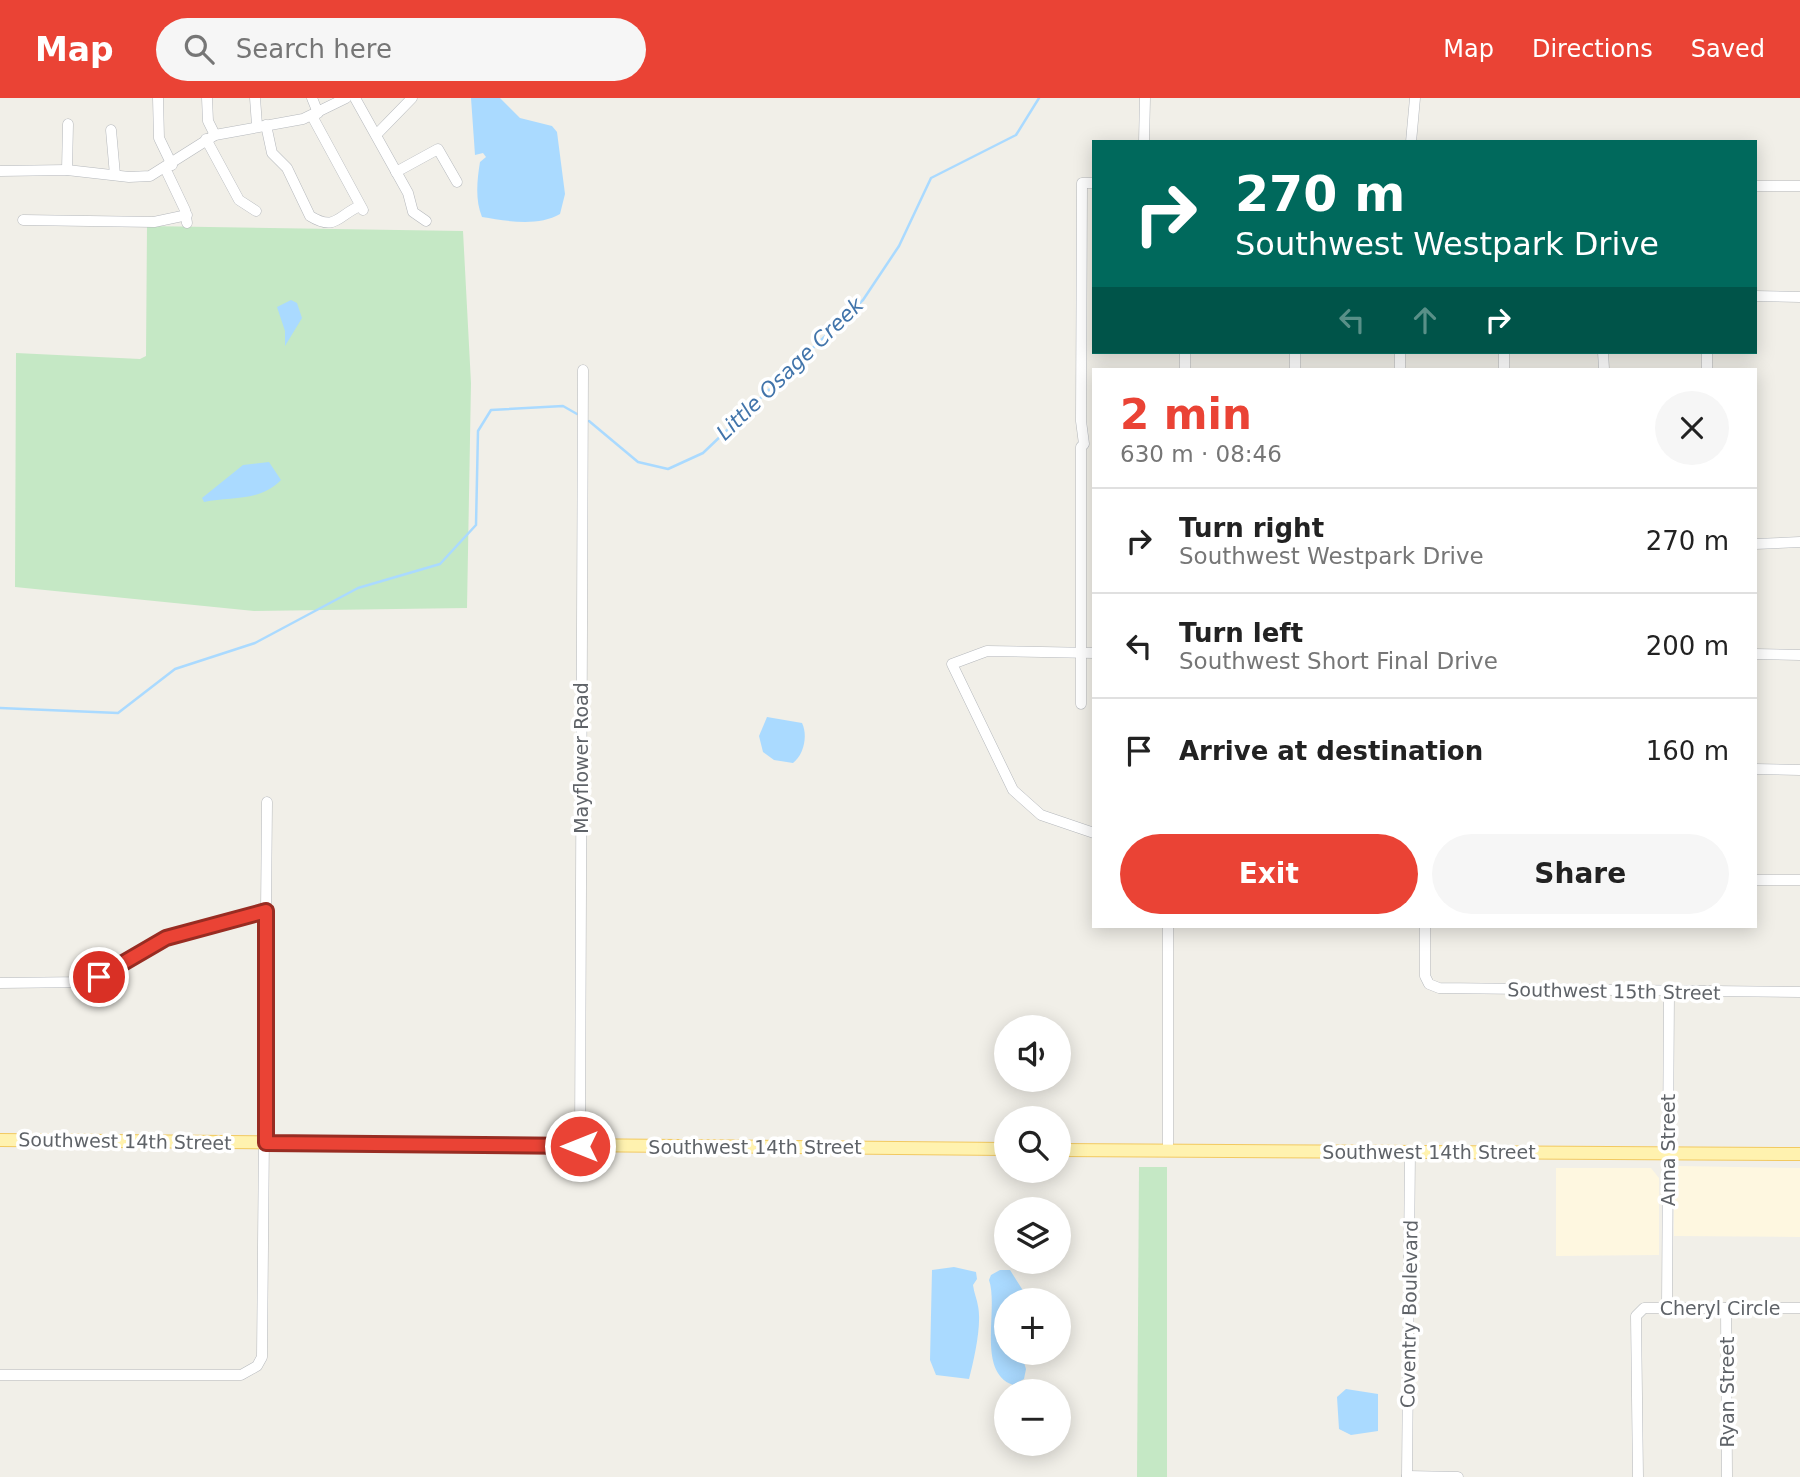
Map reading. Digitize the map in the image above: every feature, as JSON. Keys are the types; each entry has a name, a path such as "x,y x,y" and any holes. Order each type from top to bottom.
{"main road":[{"name":"Southwest 14th Street","path":"0,1140 994,1149"},
{"name":"Southwest 14th Street","path":"1071,1150 1800,1154"}],"street":[{"path":"23,220 154,222 187,219 159,138 158,98"},
{"path":"207,98 210,137 239,200 256,211"},
{"path":"255,98 272,153 287,168 310,216 322,222 335,223 361,208 315,114 312,98"},
{"path":"0,172 67,170 150,176 168,167 210,137 315,114 346,98"},
{"path":"355,98 397,172 411,201 413,212 426,221"},
{"path":"377,134 412,98"},
{"path":"1144,98 1144,140"},
{"path":"1411,140 1415,98"},
{"path":"67,170 68,124"},
{"path":"111,130 115,175"},
{"path":"397,172 438,149 457,182"},
{"path":"1081,704 1079,424 1082,183 1092,183"},
{"path":"1757,186 1800,186"},
{"path":"1081,288 1092,288"},
{"path":"1757,296 1800,297"},
{"name":"Mayflower Road","path":"580,1146 583,370"},
{"path":"1757,544 1800,542"},
{"path":"1092,653 987,651 952,664 1013,790 1041,815 1092,833"},
{"path":"1757,654 1800,655"},
{"path":"1757,769 1800,770"},
{"path":"0,1375 241,1375 257,1366 262,1357 267,803"},
{"path":"1757,880 1800,880"},
{"path":"0,983 85,982 166,938 266,911"},
{"path":"1168,928 1168,1150"},
{"name":"Southwest 15th Street","path":"1425,928 1425,976 1429,984 1439,988 1800,992"},
{"name":"Anna Street","path":"1667,1307 1669,992"},
{"name":"Coventry Boulevard","path":"1407,1477 1410,1151"},
{"name":"Cheryl Circle","path":"1637,1477 1636,1316 1644,1308 1800,1308"},
{"name":"Ryan Street","path":"1726,1308 1727,1477"},
{"path":"1407,1477 1458,1477"}],"shaded area":[{"path":"1678,1166 1800,1168 1800,1237 1674,1236 1674,1169"},
{"path":"1556,1168 1651,1168 1659,1178 1659,1255 1556,1256"}],"green space":[{"path":"147,226 463,231 471,383 467,608 254,611 15,587 16,353 140,359 146,356"},
{"path":"1139,1167 1167,1167 1167,1477 1137,1477"}],"water":[{"path":"471,98 500,98 520,118 552,126 557,132 565,194 560,214 532,222 482,217 477,183 480,162 486,157 483,153 475,155"},
{"path":"291,300 297,303 302,318 285,346 285,331 277,307"},
{"path":"269,462 281,480 273,487 255,495 204,502 202,498 243,465"},
{"path":"767,717 802,723 804,744 793,763 774,760 763,752 759,736"},
{"path":"954,1267 976,1272 977,1279 973,1285 978,1303 978,1332 969,1379 936,1375 930,1360 932,1270"},
{"path":"1013,1274 1021,1288 994,1288 994,1363 989,1280 991,1275"},
{"path":"1025,1365 1024,1379 1004,1379 995,1367"},
{"path":"1346,1389 1378,1394 1378,1431 1351,1435 1339,1429 1337,1397"}],"waterway":[{"name":"Little Osage Creek","path":"589,421 638,462 668,469 703,453 863,300 899,246 931,178 1016,135 1039,98"},
{"name":"Little Osage Creek","path":"0,708 118,713 175,669 255,643 358,588 440,564 476,525 478,431 491,410 563,406 577,414"}],"route":[{"path":"99,977 144,948 166,938 266,911 266,1143 580,1146"}]}
